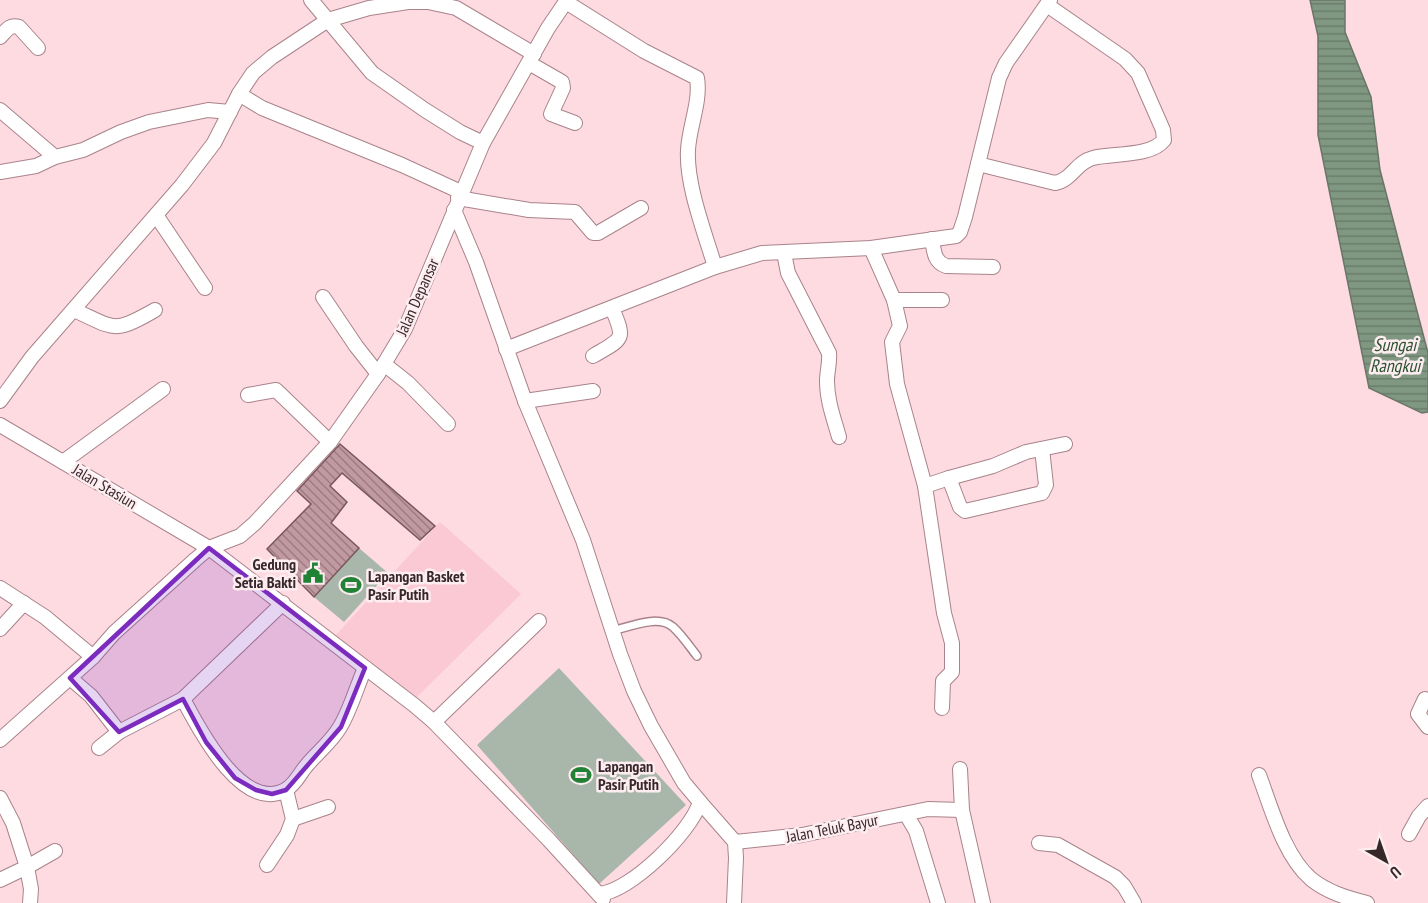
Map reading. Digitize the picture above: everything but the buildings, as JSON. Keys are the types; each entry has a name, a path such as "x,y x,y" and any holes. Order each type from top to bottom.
{"street":[{"path":"311,0 372,73 425,110 460,132 483,143"},
{"path":"566,1 644,51 697,78 697,101 690,128 688,153 693,192 715,267"},
{"name":"Jalan Depansar","path":"209,548 240,536 278,500 330,442 381,369 405,328 483,143 548,28 566,1"},
{"path":"0,401 32,357 156,215 214,143 239,94 253,73 272,57 328,20 369,8 408,2 428,2 456,8 531,58 562,82 563,88 551,114 575,123"},
{"path":"506,349 715,267 762,253 871,248 956,236 960,232 999,78 1006,63 1049,3 1125,59 1138,73 1159,121 1164,140 1159,146 1140,151 1099,156 1082,161 1066,179 1055,183 978,164"},
{"path":"0,37 8,28 19,27 38,48"},
{"path":"239,94 262,108 402,165 458,200 530,210 569,211 579,215 592,233 598,233 640,207"},
{"path":"0,110 55,157"},
{"path":"0,172 36,166 55,157 83,150 149,122 208,110 230,112"},
{"path":"458,200 476,262 525,402 583,540 612,631 642,709 684,783 735,842 734,903"},
{"path":"156,215 205,288"},
{"path":"932,240 936,259 940,264 993,267"},
{"path":"871,248 894,300 900,328 892,342 897,384 925,486 944,613 952,644 953,669 951,675 943,681 942,708"},
{"path":"784,253 788,273 829,353 826,379 828,398 839,437"},
{"path":"323,297 356,346 381,369 408,383 448,424"},
{"path":"894,300 942,300"},
{"path":"593,356 612,345 621,334 612,308"},
{"path":"74,310 120,328 128,326 155,310"},
{"path":"63,462 163,389"},
{"path":"248,395 276,390 330,442"},
{"path":"525,402 593,391"},
{"name":"Jalan Stasiun","path":"0,425 209,548 283,603"},
{"path":"925,486 993,466 1026,452 1065,444"},
{"path":"949,478 960,507 965,511 1041,493 1046,485 1042,449"},
{"path":"229,562 240,536"},
{"path":"0,740 209,548"},
{"path":"0,588 52,622 93,657"},
{"path":"0,630 24,603"},
{"path":"99,748 119,732 183,699 283,603 434,722 602,898 643,871 689,824 697,813 700,802"},
{"path":"434,722 540,621"},
{"path":"183,699 206,742 235,778 256,790 272,794 286,790 295,782 303,769 341,727 365,668"},
{"path":"70,678 91,696 119,732"},
{"path":"1425,699 1418,714 1428,728"},
{"path":"960,769 962,810 983,903"},
{"path":"1259,775 1287,846 1300,867 1322,886 1342,896 1367,903"},
{"path":"267,865 287,835 293,819 286,790"},
{"path":"0,798 13,824 27,867 31,889 30,903"},
{"path":"1409,834 1419,816 1428,806"},
{"path":"293,819 328,807"},
{"name":"Jalan Teluk Bayur","path":"735,842 801,835 928,809 962,810"},
{"path":"906,814 916,831 938,903"},
{"path":"1039,843 1058,845 1115,877 1124,886 1134,903"},
{"path":"0,880 55,852"}],"lane":[{"path":"612,631 648,623 667,623 698,657"}],"highlighted area":[{"path":"209,548 365,668 341,727 286,790 272,794 256,790 235,778 206,742 183,699 119,732 70,678"}],"shaded area":[{"path":"440,522 521,594 417,697 335,636"},
{"name":"Lapangan Basket Pasir Putih","path":"359,548 388,573 344,622 314,597"},
{"name":"Lapangan Pasir Putih","path":"559,668 686,805 599,884 477,745"}],"water":[{"name":"Sungai Rangkui","path":"1310,0 1345,0 1345,32 1371,97 1380,170 1428,353 1428,412 1422,413 1369,388 1318,135 1318,36"}],"place":[{"name":"Gedung Setia Bakti","path":"313,573"},
{"name":"Lapangan Basket Pasir Putih","path":"351,585"},
{"name":"Lapangan Pasir Putih","path":"581,775"}]}
